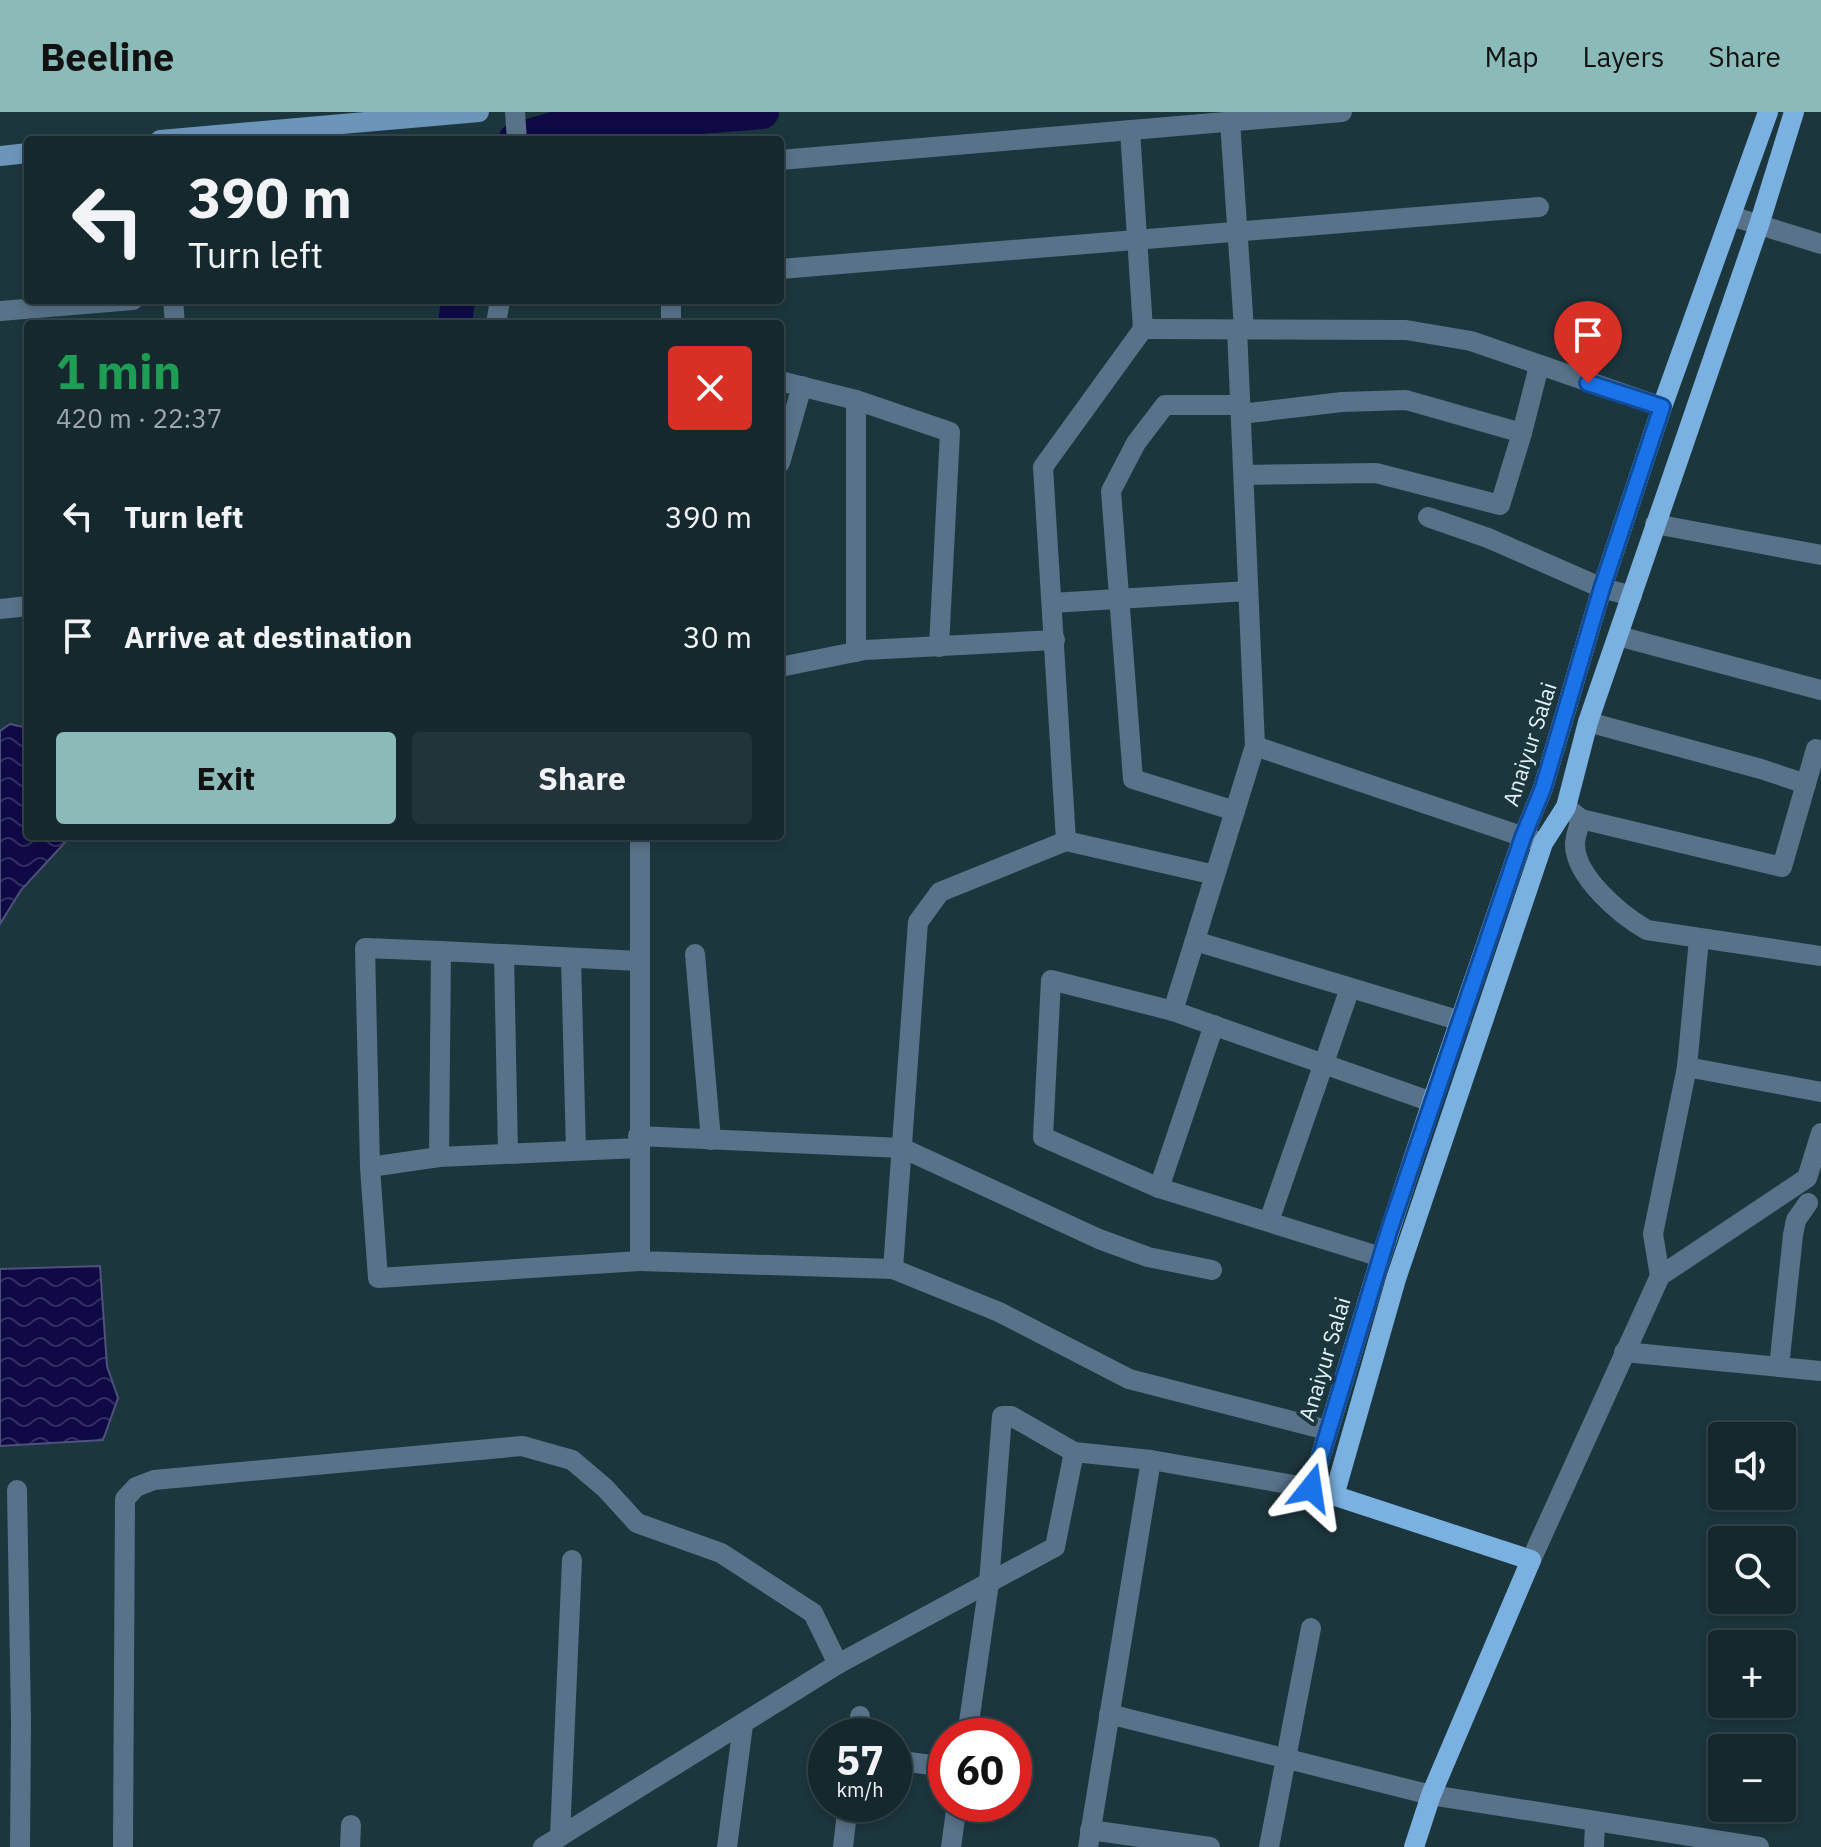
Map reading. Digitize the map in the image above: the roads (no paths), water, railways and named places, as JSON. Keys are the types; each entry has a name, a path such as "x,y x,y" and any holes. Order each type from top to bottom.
{"main road":[{"name":"Anaiyur Salai","path":"1334,1496 1396,1279 1533,840 1543,788 1602,588 1662,407 1768,112"},
{"name":"Anaiyur Salai","path":"1311,1488 1381,1257 1461,1021 1533,840 1574,813 1588,722 1759,225 1794,112"},
{"path":"1311,1488 1531,1560 1431,1795 1414,1847"}],"street":[{"path":"199,136 383,116 479,112"},
{"path":"784,160 1342,112"},
{"path":"1173,1011 1255,746 1237,233 1230,121"},
{"path":"1066,841 1043,467 1143,329 1130,130"},
{"path":"0,156 24,153"},
{"path":"784,269 1539,207"},
{"path":"1731,216 1821,244"},
{"path":"0,311 85,304"},
{"path":"1143,329 1406,330 1471,341 1662,407"},
{"path":"1488,538 1522,433 1539,366"},
{"path":"784,382 856,400 950,432 939,647"},
{"path":"784,449 802,386"},
{"path":"856,400 856,652"},
{"path":"1235,811 1133,779 1111,491 1136,443 1165,405 1241,409 1406,400 1522,433"},
{"path":"1244,475 1376,473 1500,505"},
{"path":"1428,517 1488,538 1602,588 1632,596"},
{"path":"1655,524 1821,555"},
{"path":"1052,603 1248,591"},
{"path":"0,609 24,606"},
{"path":"1618,636 1821,690"},
{"path":"784,666 856,652 1055,640"},
{"path":"1588,722 1806,784"},
{"path":"1255,746 1533,840"},
{"path":"1816,749 1782,867 1574,813 1575,846 1601,896 1622,915 1647,930 1821,956"},
{"path":"640,840 640,1261"},
{"path":"893,1269 918,922 940,892 1066,841 1215,875"},
{"path":"1660,1276 1653,1234 1687,1067 1699,939"},
{"path":"1195,941 1461,1021"},
{"path":"639,961 365,948 370,1167 378,1278 640,1261 893,1269 999,1312 1129,1379 1327,1430"},
{"path":"439,1157 441,951"},
{"path":"504,954 508,1153"},
{"path":"695,954 711,1140"},
{"path":"571,958 576,1150"},
{"path":"1381,1257 1159,1188 1043,1137 1051,980 1173,1011 1432,1102"},
{"path":"1269,1221 1350,988"},
{"path":"1159,1188 1214,1025"},
{"path":"1687,1067 1821,1092"},
{"path":"1531,1560 1660,1276 1807,1178 1821,1133"},
{"path":"370,1167 439,1157 576,1150 638,1142 711,1140 902,1148 1099,1239 1148,1257 1212,1270"},
{"path":"1779,1367 1796,1220 1814,1206 1786,1192"},
{"path":"1624,1352 1821,1371"},
{"path":"970,1718 989,1583 1002,1416 1011,1416 1074,1452 1151,1460 1311,1488"},
{"path":"123,1847 125,1499 136,1487 154,1480 522,1446 572,1460 605,1488 637,1523 721,1553 813,1613 838,1664"},
{"path":"551,1842 838,1664 1055,1547 1074,1452"},
{"path":"1151,1460 1089,1838 1210,1847"},
{"path":"17,1490 20,1847"},
{"path":"551,1842 572,1560"},
{"path":"1269,1847 1311,1628"},
{"path":"1109,1714 1431,1795 1595,1823 1679,1842 1759,1847"},
{"path":"727,1847 743,1725"},
{"path":"843,1847 846,1822"},
{"path":"951,1847 954,1822"},
{"path":"1594,1847 1595,1823"},
{"path":"350,1847 351,1825"}],"water":[{"path":"10,724 24,727 24,840 67,840 21,890 0,924 0,731"},
{"path":"100,1266 107,1366 118,1398 103,1440 0,1446 0,1269"}],"waterway":[{"path":"529,136 553,129 762,112"},
{"path":"456,320 458,304"}]}
